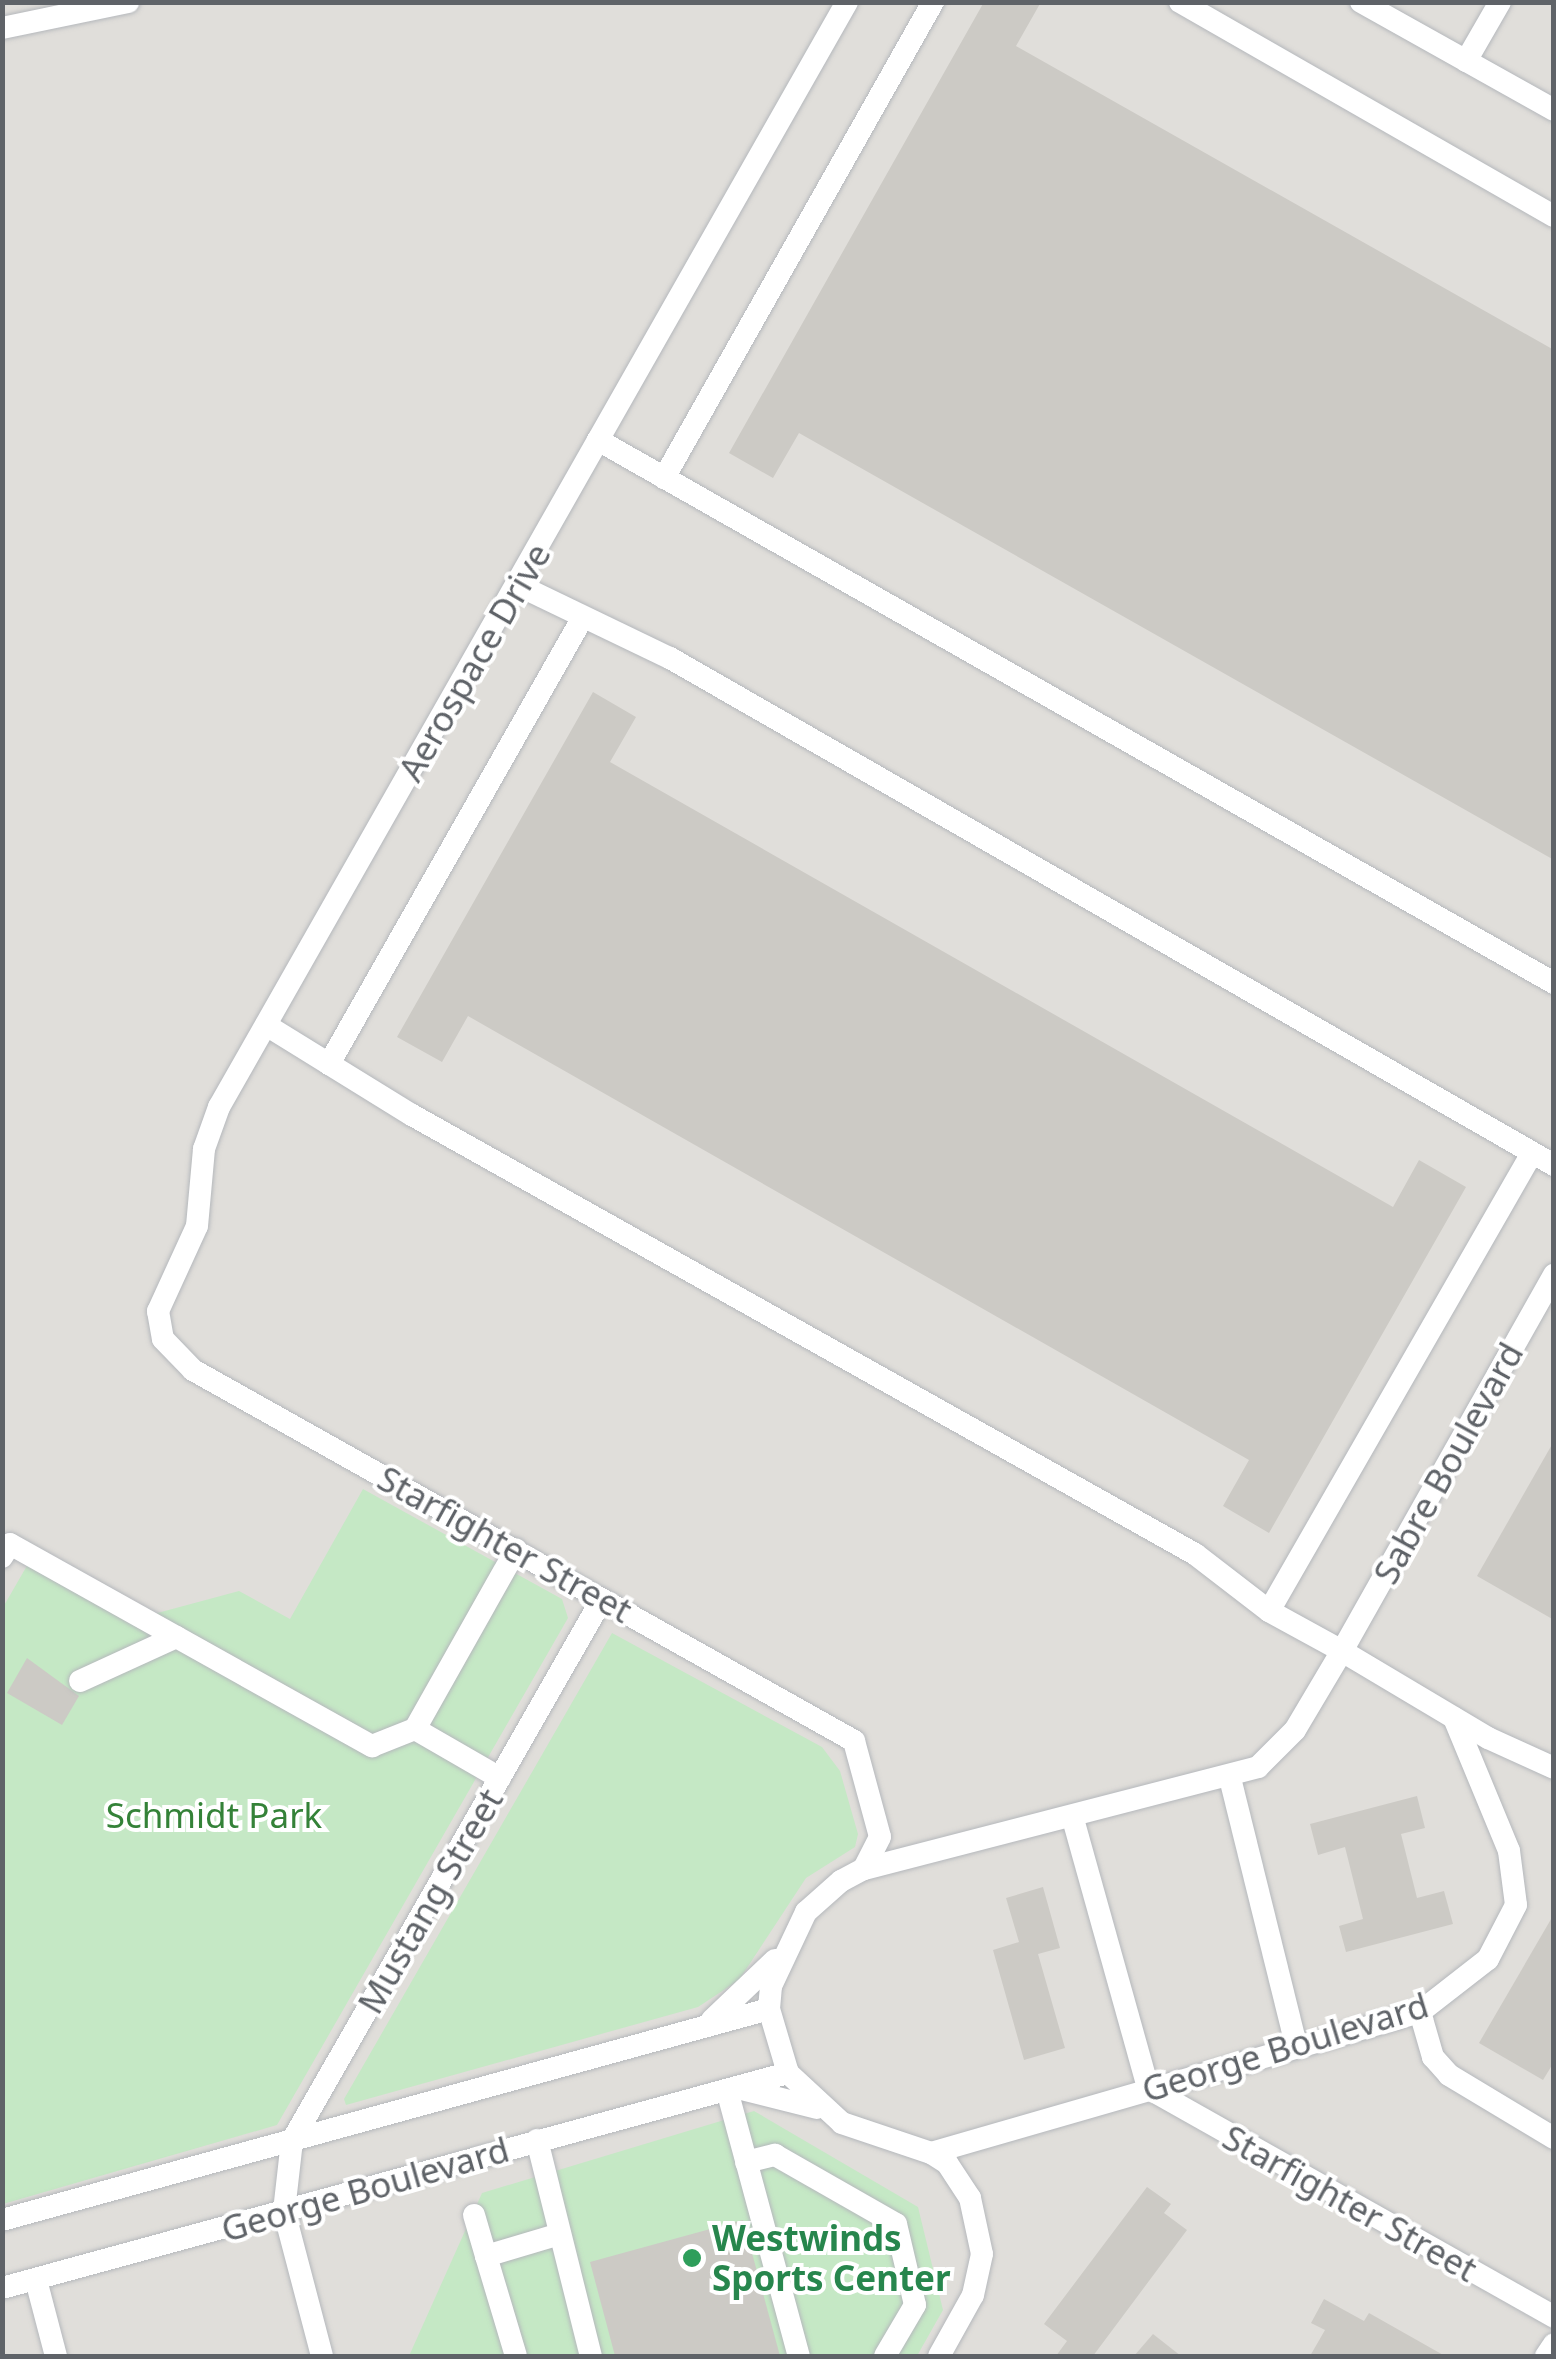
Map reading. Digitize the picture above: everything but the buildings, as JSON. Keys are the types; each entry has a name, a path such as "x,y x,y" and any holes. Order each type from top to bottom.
{"street":[{"path":"2,28 128,2"},
{"name":"Aerospace Drive","path":"163,1340 158,1311 197,1226 208,1130 847,2"},
{"path":"664,478 933,2"},
{"path":"1180,2 1554,216"},
{"path":"1362,2 1554,110"},
{"path":"1466,61 1500,2"},
{"path":"598,440 1554,983"},
{"path":"518,586 670,658 1554,1165"},
{"path":"330,1064 583,616"},
{"path":"266,1025 1195,1554 1269,1612 1454,1718 1554,1768"},
{"path":"1269,1612 1532,1152"},
{"name":"Sabre Boulevard","path":"1342,1652 1554,1275"},
{"name":"Starfighter Street","path":"163,1340 193,1370 854,1741 880,1837 864,1869"},
{"path":"2,1557 10,1544 372,1746 414,1729 516,1550"},
{"name":"Mustang Street","path":"284,2211 292,2141 602,1599"},
{"path":"80,1681 176,1637"},
{"name":"George Boulevard","path":"704,2027 784,1949 822,1895 864,1869 1230,1778 1278,1750 1342,1652"},
{"name":"George Boulevard","path":"726,2090 766,2092 825,2112 870,2136 931,2153 1420,2012 1488,1959 1516,1905 1508,1851 1454,1718"},
{"path":"414,1729 500,1778"},
{"path":"1230,1778 1296,2045"},
{"path":"1074,1819 1148,2088"},
{"name":"George Boulevard","path":"784,1949 769,2009 788,2073 825,2112"},
{"name":"George Boulevard","path":"2,2220 769,2009"},
{"path":"1420,2012 1433,2056 1466,2088 1554,2138"},
{"name":"George Boulevard","path":"2,2288 788,2073"},
{"name":"Starfighter Street","path":"1148,2088 1554,2316"},
{"path":"726,2090 799,2356"},
{"path":"537,2140 591,2356"},
{"path":"931,2153 947,2163 970,2198 982,2254 973,2296 940,2356"},
{"path":"746,2162 775,2155 896,2224 915,2304 885,2356"},
{"path":"284,2211 322,2356"},
{"path":"474,2216 516,2356"},
{"path":"486,2256 560,2234"},
{"path":"36,2280 56,2356"},
{"path":"1546,2356 1554,2344"}],"shaded area":[{"path":"3,3 1553,3 1553,2356 3,2356"}],"green space":[{"name":"Schmidt Park","path":"363,1489 562,1599 568,1618 277,2125 3,2204 2,1609 36,1550 150,1615 239,1591 290,1619"},
{"path":"612,1633 822,1747 840,1771 858,1834 855,1847 806,1878 739,1980 698,2007 346,2105 344,2099"},
{"name":"Westwinds Sports Center","path":"754,2111 918,2207 943,2310 917,2356 409,2356 482,2193"}],"place":[{"name":"Westwinds Sports Center","path":"692,2258"}]}
